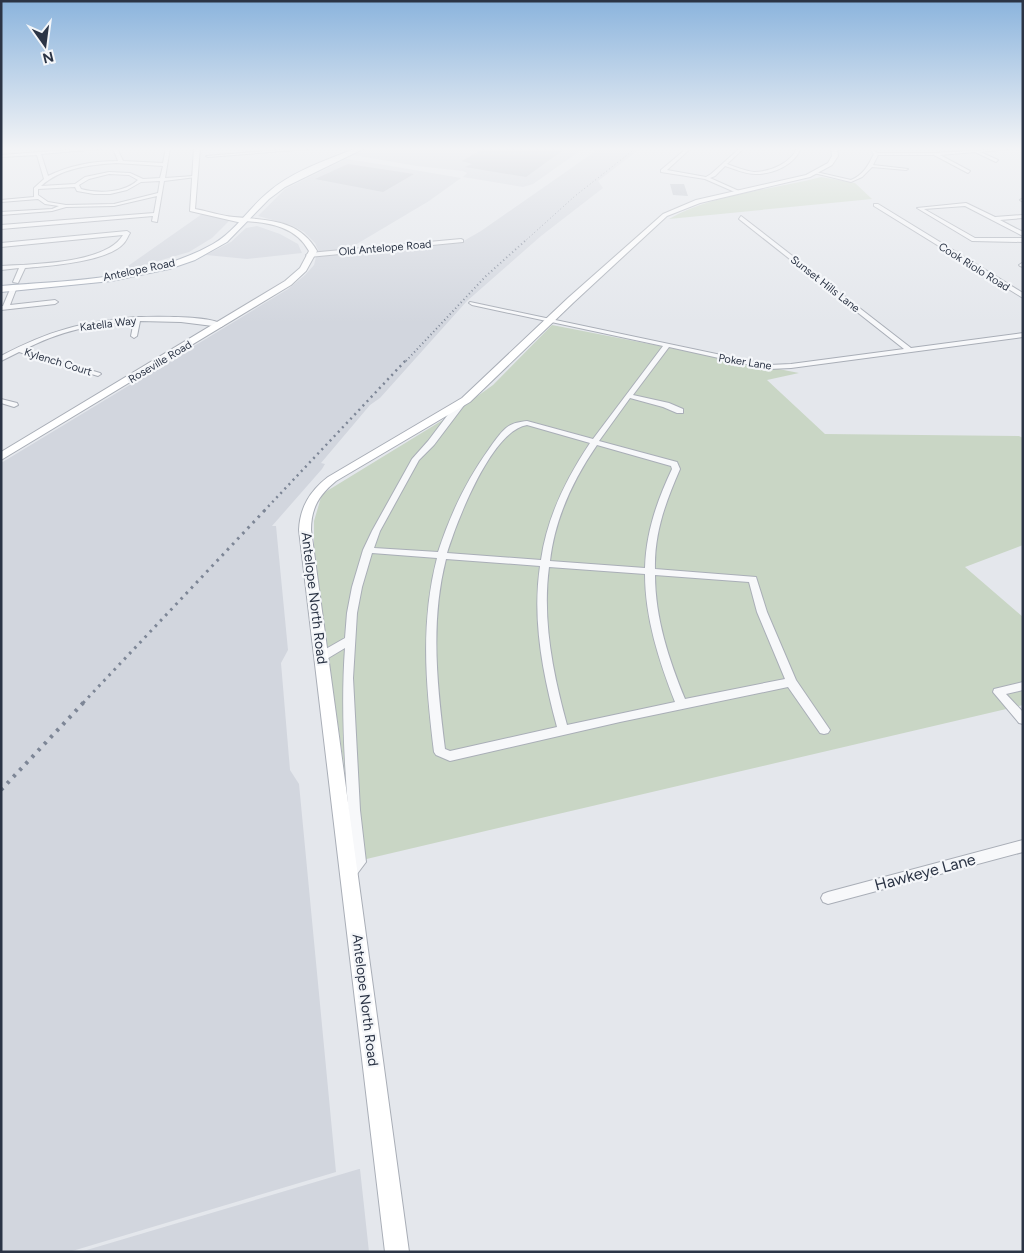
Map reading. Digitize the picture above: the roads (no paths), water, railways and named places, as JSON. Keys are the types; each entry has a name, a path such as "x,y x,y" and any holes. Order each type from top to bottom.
{"main road":[{"path":"192,206 192,210 268,226 290,236 309,255"},
{"name":"Antelope Road","path":"15,285 127,270 171,260 206,244 247,206"},
{"name":"Antelope Road","path":"1,286 114,276 167,266 216,246 259,206"},
{"name":"Antelope North Road","path":"397,1252 305,530 309,502 321,487 332,479 462,402 664,215 685,206"},
{"name":"Roseville Road","path":"1,458 288,283 303,269 309,255"}],"street":[{"path":"1,214 40,211 64,206"},
{"path":"75,206 89,206"},
{"path":"154,221 157,206"},
{"name":"Cook Riolo Road","path":"878,206 1023,296"},
{"path":"937,206 919,208 974,240 1023,240"},
{"path":"971,206 1023,234"},
{"path":"35,225 40,211"},
{"path":"1,228 155,214"},
{"path":"994,219 1023,216"},
{"name":"Sunset Hills Lane","path":"741,218 909,350"},
{"path":"1,245 128,233 123,244 102,254 1,268"},
{"name":"Old Antelope Road","path":"309,255 461,241"},
{"path":"4,307 22,266"},
{"path":"4,307 55,302"},
{"name":"Poker Lane","path":"472,303 751,365 780,367 1023,336"},
{"name":"Katella Way","path":"1,359 44,337 70,329 137,320 182,318 221,325"},
{"path":"134,336 137,320"},
{"path":"563,729 550,679 542,617 544,564 556,515 566,489 594,442 667,346"},
{"name":"Kylench Court","path":"18,350 98,374"},
{"path":"630,396 666,405 680,411"},
{"path":"1,400 14,405"},
{"path":"349,874 360,862 354,810 349,688 352,613 368,550 416,459 431,443 462,402"},
{"path":"682,705 660,646 654,620 649,572 652,527 663,492 676,469 674,464 527,423 516,424 508,430 482,464 460,506 443,557 431,615 433,688 440,752 450,756 563,729 682,705 791,682"},
{"path":"368,550 754,579 762,612 791,682 824,730"},
{"path":"322,657 350,640"},
{"path":"1023,686 998,692 1023,720"},
{"name":"Hawkeye Lane","path":"828,898 1023,846"}],"railway":[{"path":"524,242 563,206"},
{"path":"406,361 486,276 525,241"},
{"path":"264,511 407,359"},
{"path":"83,703 265,510"},
{"path":"1,790 85,701"}]}
